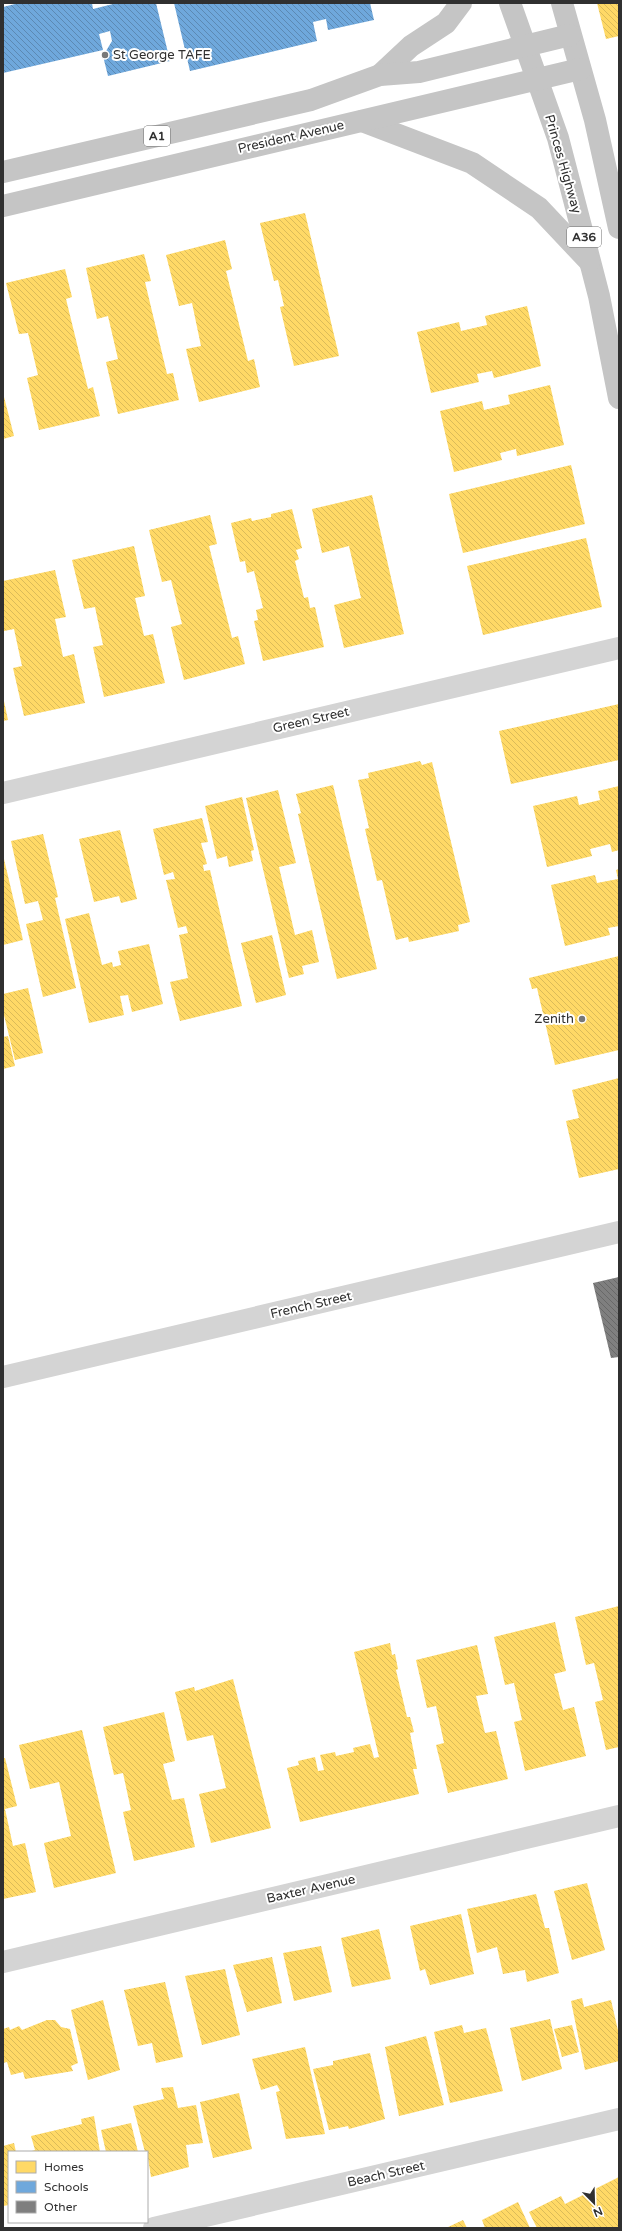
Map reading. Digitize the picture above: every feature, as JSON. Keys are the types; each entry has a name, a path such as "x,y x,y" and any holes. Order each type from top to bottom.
{"highway":[{"name":"A1","path":"380,75 411,46 446,23 461,3"},
{"name":"Princes Highway","path":"510,3 524,47 558,138 591,263 619,398"},
{"path":"562,3 580,68"},
{"path":"524,47 570,35"},
{"name":"A1","path":"3,172 311,100 380,75 419,72 524,47"},
{"name":"President Avenue","path":"3,206 536,80 580,68"},
{"name":"A36","path":"580,68 607,170 619,228"},
{"path":"362,121 472,163 539,208 591,263"}],"street":[{"name":"Green Street","path":"3,793 619,648"},
{"name":"French Street","path":"3,1377 619,1232"},
{"name":"Baxter Avenue","path":"3,1962 619,1816"},
{"name":"Beach Street","path":"154,2228 619,2120"}],"building: Homes":[{"path":"597,3 619,3 619,36 606,39"},
{"path":"305,213 339,356 294,366 280,307 284,306 278,280 274,281 260,223"},
{"path":"225,240 232,269 226,271 248,361 254,359 260,387 199,402 186,349 201,346 192,303 179,306 166,255"},
{"path":"144,254 151,281 145,282 167,374 173,373 179,400 118,414 106,362 118,359 108,316 97,319 86,268"},
{"path":"65,269 72,297 66,299 88,389 93,387 100,416 39,430 27,378 38,375 28,333 19,334 6,283"},
{"path":"527,306 541,366 494,378 492,371 477,374 479,382 431,393 417,332 459,322 461,331 487,325 485,316"},
{"path":"550,385 564,445 517,456 516,449 500,453 502,460 454,472 440,411 482,401 484,410 510,404 508,395"},
{"path":"3,393 14,436 3,439"},
{"path":"571,465 585,524 463,553 449,494"},
{"path":"372,495 404,634 344,648 334,605 361,598 349,546 322,553 312,509"},
{"path":"292,509 302,548 296,550 299,559 295,561 304,598 308,597 310,608 315,607 324,647 263,661 254,621 258,620 256,610 263,608 254,571 247,573 245,561 240,562 231,523 251,518 252,521 271,517 271,514"},
{"path":"210,515 217,544 209,546 232,638 238,636 245,664 184,680 171,627 182,624 171,580 162,582 149,530"},
{"path":"586,538 602,607 483,635 467,566"},
{"path":"134,546 145,596 135,598 144,636 153,634 165,683 104,697 93,647 103,645 95,607 84,609 72,560"},
{"path":"55,570 66,617 55,619 63,657 74,654 85,703 24,716 13,668 22,666 14,629 4,631 3,626 3,581"},
{"path":"4,701 8,720 3,721 3,702"},
{"path":"619,704 619,760 511,784 499,731"},
{"path":"420,761 422,765 432,762 470,922 458,925 459,931 409,942 408,937 396,940 382,880 377,881 365,829 369,828 358,780 369,778 368,773"},
{"path":"333,785 377,969 337,979 298,814 301,813 296,794"},
{"path":"619,786 619,850 612,852 610,844 590,849 592,856 547,867 533,806 577,796 579,805 600,800 598,791"},
{"path":"278,790 296,863 279,867 295,935 312,930 319,962 302,966 304,974 289,978 246,798"},
{"path":"242,797 254,850 251,851 253,861 229,867 227,856 217,859 205,806"},
{"path":"202,818 208,842 201,843 207,864 203,865 204,871 210,870 242,1006 180,1021 170,982 188,978 179,935 188,933 186,926 178,928 166,880 175,879 173,872 164,875 153,829"},
{"path":"120,830 137,899 121,903 119,896 94,902 79,839"},
{"path":"43,834 58,897 55,898 76,988 43,997 26,924 43,920 38,901 25,904 11,841"},
{"path":"4,859 23,940 3,945 3,860"},
{"path":"619,869 619,926 608,928 610,935 565,946 551,885 595,875 597,883 618,879 616,870"},
{"path":"89,913 102,965 112,962 113,967 121,965 118,951 149,944 163,1004 132,1012 128,995 120,996 124,1015 89,1023 65,919"},
{"path":"272,935 286,995 256,1003 241,943"},
{"name":"Zenith","path":"619,956 619,1050 555,1065 537,988 532,989 529,978"},
{"path":"28,988 43,1053 15,1060 3,1011 3,994"},
{"path":"8,1036 15,1066 3,1069 3,1037"},
{"path":"619,1078 619,1169 579,1178 566,1121 579,1118 572,1090"},
{"path":"619,1606 619,1747 606,1750 595,1702 603,1700 594,1663 586,1665 575,1617"},
{"path":"555,1622 566,1671 554,1674 563,1710 574,1707 586,1756 525,1771 514,1722 522,1720 514,1683 505,1685 494,1637"},
{"path":"390,1643 392,1655 395,1654 398,1669 396,1670 407,1717 410,1717 414,1732 410,1733 417,1769 413,1769 419,1794 300,1822 287,1768 299,1765 298,1761 315,1757 318,1771 324,1770 320,1755 335,1752 336,1756 354,1752 353,1748 370,1744 374,1758 379,1757 354,1652"},
{"path":"477,1645 488,1694 476,1696 485,1733 496,1731 508,1779 448,1793 436,1745 444,1743 436,1706 427,1708 416,1660"},
{"path":"233,1679 271,1828 211,1843 199,1794 226,1788 213,1735 187,1741 175,1692 194,1687 195,1691"},
{"path":"164,1712 175,1761 163,1764 172,1800 184,1798 195,1847 134,1861 123,1812 131,1810 123,1773 114,1775 103,1727"},
{"path":"82,1730 116,1873 54,1888 44,1843 71,1836 59,1782 30,1789 19,1745"},
{"path":"3,1758 5,1758 17,1806 5,1809 13,1846 25,1843 36,1892 3,1899"},
{"path":"587,1883 605,1950 572,1960 554,1891"},
{"path":"536,1894 545,1928 549,1928 559,1973 527,1982 525,1970 503,1974 497,1947 477,1953 467,1909"},
{"path":"461,1914 474,1974 430,1985 425,1969 420,1971 410,1926"},
{"path":"379,1929 391,1979 352,1987 341,1938"},
{"path":"321,1946 332,1992 294,2001 283,1953"},
{"path":"272,1957 282,2003 247,2012 233,1965"},
{"path":"225,1969 240,2035 202,2045 185,1976"},
{"path":"165,1982 183,2057 156,2063 152,2043 138,2046 124,1990"},
{"path":"582,1998 584,2007 611,2000 619,2035 619,2061 585,2070 571,2001"},
{"path":"103,2000 120,2070 88,2080 71,2010"},
{"path":"550,2019 562,2069 522,2081 510,2028"},
{"path":"47,2020 55,2020 61,2027 70,2029 78,2063 71,2066 73,2071 25,2079 23,2072 11,2075 7,2062 3,2063 3,2029 9,2027 10,2030 19,2026 22,2030"},
{"path":"462,2025 464,2033 486,2028 503,2091 450,2103 434,2032"},
{"path":"572,2025 579,2052 562,2057 554,2029"},
{"path":"426,2036 444,2105 399,2116 385,2047"},
{"path":"305,2047 325,2134 286,2139 276,2092 280,2091 277,2085 261,2090 252,2059"},
{"path":"370,2053 385,2119 349,2129 348,2126 329,2130 313,2069 333,2065 333,2061"},
{"path":"173,2087 178,2108 196,2105 203,2143 186,2145 189,2167 151,2177 148,2151 145,2151 133,2106 164,2099 161,2088"},
{"path":"239,2093 252,2149 213,2158 200,2102"},
{"path":"94,2116 100,2151 32,2151 35,2150 31,2136 82,2124 81,2119"},
{"path":"131,2123 138,2151 106,2151 101,2130"},
{"path":"14,2143 16,2151 8,2151 8,2205 3,2206 3,2146"},
{"path":"619,2177 619,2228 537,2228 529,2212 561,2196 565,2204"},
{"path":"518,2202 530,2228 485,2228 482,2220"},
{"path":"463,2220 467,2228 446,2228"}],"building: Schools":[{"path":"19,3 92,3 93,9 117,3 156,3 170,61 108,76 103,56 112,41 110,31 99,34 103,50 3,73 3,7"},
{"path":"174,3 370,3 374,20 328,30 326,19 313,22 317,41 190,71"}],"building: Other":[{"path":"619,1277 619,1357 611,1358 593,1283"}],"place":[{"name":"St George TAFE","path":"105,55"},
{"name":"Zenith","path":"582,1019"}]}
